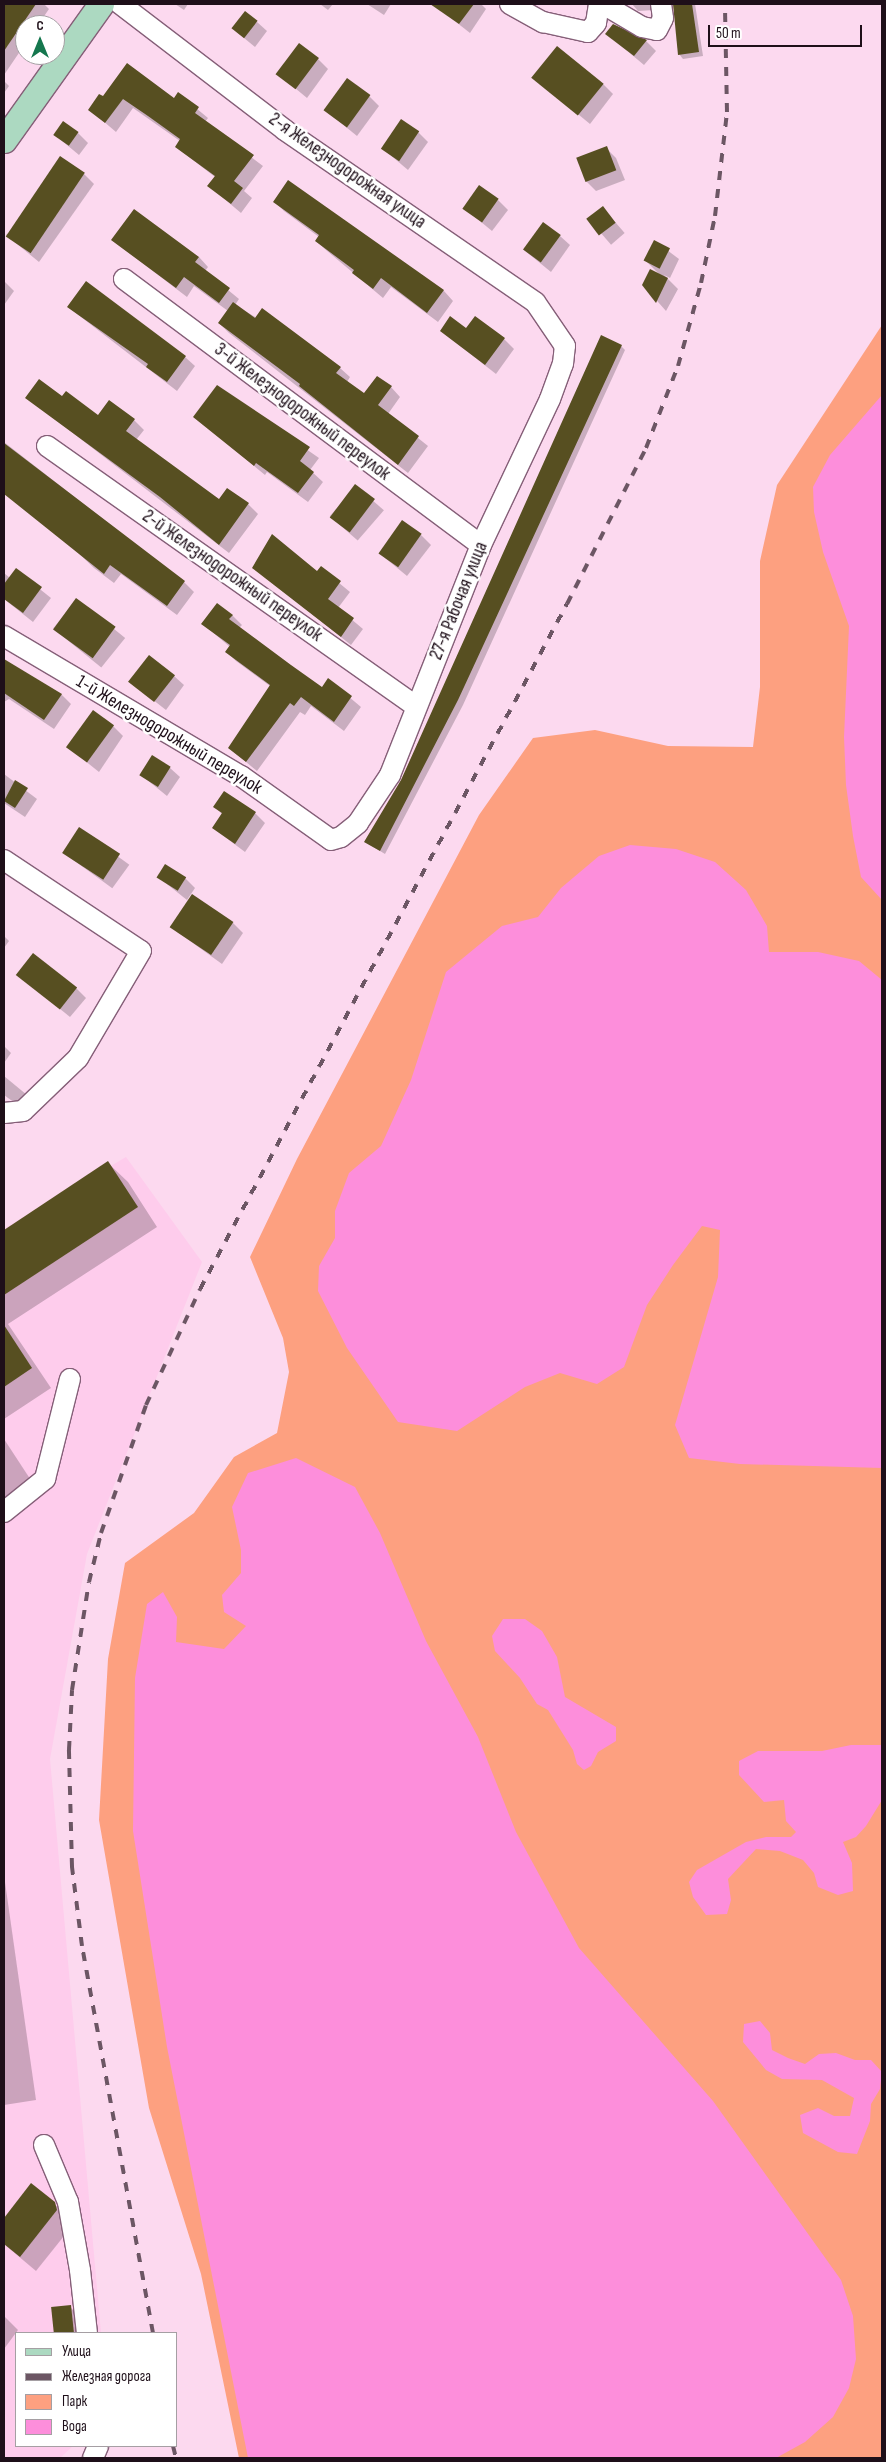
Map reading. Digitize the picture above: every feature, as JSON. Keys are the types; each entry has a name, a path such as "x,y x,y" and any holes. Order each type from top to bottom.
{"main road":[{"path":"4,140 101,4"}],"street":[{"name":"2-я Железнодорожная улица","path":"120,4 285,130 535,302 565,346"},
{"path":"510,4 543,22 588,32 599,10 642,27 657,30 663,18 661,4"},
{"name":"3-й Железнодорожный переулок","path":"124,279 481,545"},
{"name":"27-я Рабочая улица","path":"331,840 341,837 358,823 390,775 481,545 550,399 563,364 565,346"},
{"name":"2-й Железнодорожный переулок","path":"47,446 416,706"},
{"name":"1-й Железнодорожный переулок","path":"4,636 241,776 331,840"},
{"path":"4,860 140,951 78,1058 23,1111 5,1114"},
{"path":"4,1512 45,1478 70,1379"},
{"path":"44,2145 68,2202 87,2332"}],"shaded area":[{"path":"126,1157 202,1262 87,1554 50,1759 101,2332 15,2332 15,2447 72,2447 60,2458 4,2458 4,1229"}],"green space":[{"path":"882,325 882,2458 239,2458 201,2274 149,2108 99,1820 108,1659 125,1563 194,1513 234,1457 277,1433 289,1372 283,1338 250,1257 297,1159 479,815 533,738 595,730 668,746 753,747 760,687 760,561 777,485"}],"water":[{"path":"882,395 882,900 861,877 853,836 846,785 844,737 849,626 823,552 814,512 813,487 830,455"},
{"path":"630,845 676,849 715,862 746,890 767,926 769,952 818,952 859,961 882,980 882,1468 740,1464 689,1458 675,1425 718,1277 720,1230 702,1226 673,1265 647,1305 624,1367 597,1384 560,1373 525,1387 457,1431 398,1422 347,1348 318,1291 319,1266 335,1238 335,1211 349,1173 381,1146 411,1080 446,972 502,926 538,917 561,888 599,856"},
{"path":"296,1458 355,1487 380,1533 426,1641 478,1737 516,1832 579,1948 713,2101 841,2280 853,2316 856,2359 849,2388 833,2417 805,2442 776,2458 248,2458 167,2047 133,1831 135,1678 147,1604 163,1592 177,1617 176,1642 224,1649 246,1626 224,1612 222,1595 241,1573 241,1550 232,1507 248,1473"},
{"path":"503,1619 525,1619 542,1631 557,1657 565,1697 616,1727 616,1741 598,1752 591,1766 584,1770 577,1764 573,1750 548,1710 537,1704 520,1678 495,1651 492,1636"},
{"path":"851,1745 882,1745 882,1800 866,1826 856,1837 843,1842 852,1863 853,1891 838,1895 818,1887 814,1873 803,1860 780,1851 756,1849 728,1879 731,1900 727,1914 706,1915 693,1897 689,1882 697,1870 746,1842 766,1837 791,1837 796,1832 786,1821 784,1800 764,1802 739,1775 739,1761 758,1751 822,1751"},
{"path":"760,2021 770,2033 772,2050 788,2058 805,2064 819,2054 836,2053 855,2060 871,2060 882,2072 880,2089 871,2104 870,2121 857,2154 838,2152 803,2133 800,2115 818,2108 834,2116 850,2116 854,2098 822,2080 782,2079 766,2070 743,2042 744,2024"}],"building":[{"path":"4,4 36,4 29,15 15,15 15,35 4,51"},
{"path":"430,4 474,4 459,24"},
{"path":"673,4 692,4 699,52 678,55"},
{"path":"245,11 258,21 244,38 231,28"},
{"path":"613,24 647,40 634,56 605,34"},
{"path":"299,43 319,58 295,89 276,74"},
{"path":"557,46 604,84 578,116 531,78"},
{"path":"127,63 174,98 178,92 199,107 195,113 254,155 234,181 243,188 231,204 207,186 215,176 175,147 180,139 123,99 105,123 88,110 99,94 103,96"},
{"path":"347,78 370,95 347,127 323,110"},
{"path":"401,119 419,131 399,161 381,149"},
{"path":"63,121 79,132 69,146 53,135"},
{"path":"607,146 616,170 586,182 576,158"},
{"path":"60,156 85,173 31,253 6,236"},
{"path":"288,180 444,290 427,313 381,278 373,289 352,273 354,270 315,241 319,235 273,202"},
{"path":"479,185 499,199 482,223 462,209"},
{"path":"603,206 616,223 599,235 586,219"},
{"path":"134,209 199,257 195,262 230,288 219,303 184,277 176,288 111,240"},
{"path":"543,222 561,235 541,262 523,250"},
{"path":"654,240 670,248 660,269 644,260"},
{"path":"650,269 668,278 656,303 642,285"},
{"path":"86,281 186,356 167,382 146,367 148,364 67,307"},
{"path":"233,302 255,318 262,308 341,367 336,373 364,393 377,376 392,386 378,405 419,436 398,465 299,386 300,384 218,323"},
{"path":"450,316 466,328 475,316 505,338 485,365 440,331"},
{"path":"601,335 622,345 458,700 380,851 364,842 401,780"},
{"path":"39,379 62,396 66,391 98,415 109,400 135,419 126,431 219,499 227,488 249,503 219,545 160,497 25,398"},
{"path":"217,385 310,447 300,461 314,472 298,493 256,463 254,466 193,417"},
{"path":"4,443 185,581 167,606 110,565 104,574 4,494"},
{"path":"355,484 375,499 350,533 330,518"},
{"path":"402,520 422,534 398,567 378,554"},
{"path":"272,534 317,571 321,566 341,581 328,599 354,618 341,637 252,568"},
{"path":"16,568 42,587 23,613 4,599 4,584"},
{"path":"76,598 116,627 93,658 53,630"},
{"path":"217,603 233,615 229,619 322,687 328,678 352,696 334,722 301,697 294,706 290,703 246,762 228,748 270,685 225,652 230,645 201,624"},
{"path":"149,655 175,675 154,702 128,682"},
{"path":"4,659 62,694 44,720 4,693"},
{"path":"93,710 114,725 87,762 66,747"},
{"path":"152,755 171,767 158,787 139,775"},
{"path":"15,780 28,788 15,808 4,801"},
{"path":"224,791 256,812 235,844 212,828 222,813 213,807"},
{"path":"79,827 120,854 103,880 62,853"},
{"path":"165,864 186,877 178,891 157,878"},
{"path":"192,894 233,922 211,955 170,927"},
{"path":"33,953 77,987 60,1010 16,975"},
{"path":"108,1161 138,1207 4,1295 4,1230"},
{"path":"4,1325 32,1368 4,1387"},
{"path":"31,2183 55,2202 57,2210 20,2257 4,2244 4,2218"},
{"path":"71,2305 74,2332 54,2332 51,2307"}],"railway":[{"path":"153,2332 82,1946 72,1867 69,1750 72,1690 89,1582 101,1533 146,1405 200,1289 567,604 646,448 678,366 701,283 715,216 727,112 725,4"},
{"path":"173,2447 176,2458"}]}
